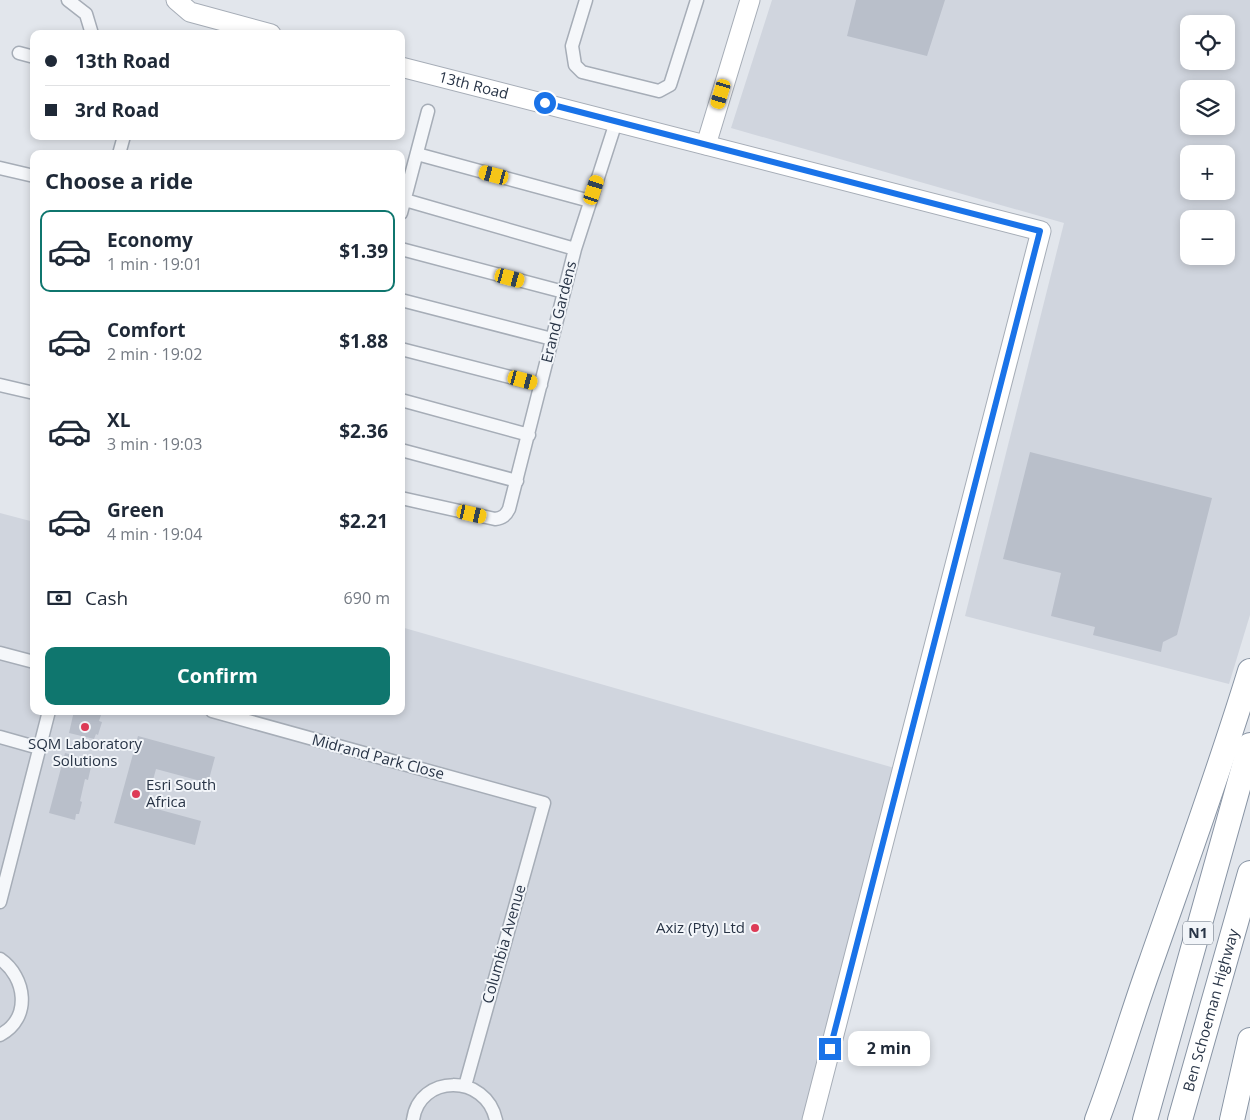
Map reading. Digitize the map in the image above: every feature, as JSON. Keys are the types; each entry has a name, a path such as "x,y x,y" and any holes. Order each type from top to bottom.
{"highway":[{"path":"1097,1120 1150,964 1192,850 1250,671"},
{"name":"N1","path":"1145,1120 1250,745"},
{"name":"Ben Schoeman Highway","path":"1180,1120 1250,873"},
{"path":"1232,1120 1250,1040"}],"street":[{"path":"68,0 86,14 91,30"},
{"path":"176,0 190,12 256,30"},
{"path":"586,0 572,46 575,65 582,72 658,91 670,85 697,0"},
{"path":"706,145 750,0"},
{"path":"20,54 30,56"},
{"name":"13th Road","path":"405,68 1040,231 812,1120"},
{"path":"428,111 405,200 575,249"},
{"name":"Erand Gardens","path":"405,499 489,518 501,518 510,509 575,249 616,122"},
{"path":"417,154 590,201"},
{"path":"0,168 30,175"},
{"path":"405,250 564,292"},
{"path":"405,301 552,339"},
{"path":"405,350 541,385"},
{"path":"0,384 30,392"},
{"path":"405,401 529,435"},
{"path":"405,451 517,481"},
{"path":"0,653 30,661"},
{"path":"0,902 5,857 48,715"},
{"name":"Midrand Park Close","path":"226,715 544,803"},
{"path":"0,737 39,748"},
{"name":"Columbia Avenue","path":"465,1086 544,803"},
{"path":"0,959 16,975 21,986 22,999 20,1012 13,1024 0,1035"},
{"path":"413,1120 419,1103 428,1094 439,1087 452,1084 465,1086 477,1091 488,1100 496,1120"}],"shaded area":[{"path":"772,0 1250,0 1250,615 1229,684 965,616 1064,223 731,128"},
{"path":"0,513 30,521 30,715 405,715 405,628 905,771 815,1120 0,1120"}],"building":[{"path":"856,0 945,0 927,56 847,36"},
{"path":"1030,452 1212,498 1177,635 1163,642 1161,652 1093,635 1095,627 1051,616 1061,573 1003,559"},
{"name":"SQM Laboratory Solutions","path":"73,715 101,715 99,721 102,722 98,735 96,734 94,739 69,733"},
{"name":"Esri South Africa","path":"138,736 215,757 208,783 156,769 146,806 201,821 195,845 114,823"},
{"path":"65,753 90,760 89,766 91,767 88,780 85,779 80,801 82,802 79,814 76,814 75,820 49,813"}],"place":[{"name":"SQM Laboratory Solutions","path":"85,727"},
{"name":"Esri South Africa","path":"136,794"},
{"name":"Axiz (Pty) Ltd","path":"755,928"}],"route":[{"path":"545,103 1040,231 830,1049"}]}
